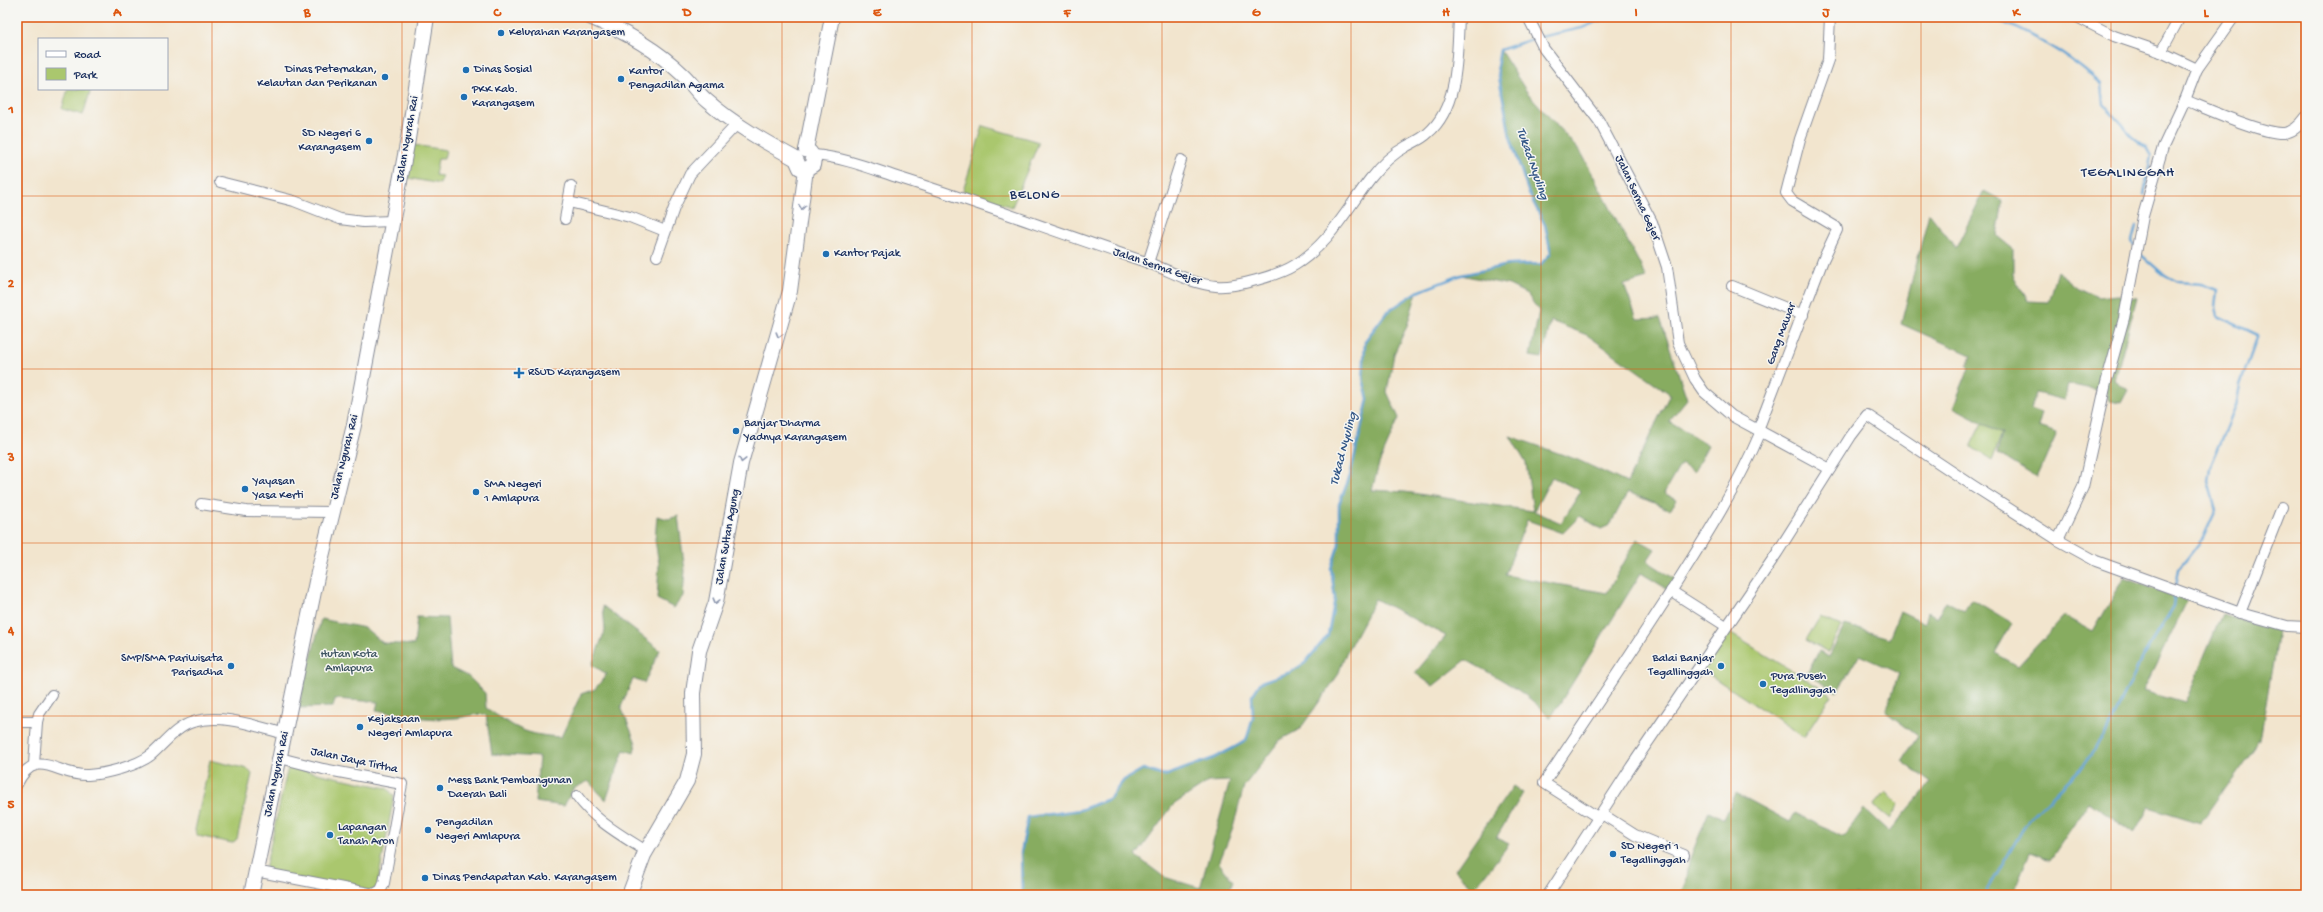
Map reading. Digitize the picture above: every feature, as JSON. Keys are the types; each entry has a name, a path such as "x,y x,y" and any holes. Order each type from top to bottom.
{"street":[{"name":"Jalan Ngurah Rai","path":"251,895 332,512 354,425 393,221 427,17"},
{"path":"590,17 638,39 658,53 684,75 707,102 737,124 807,159"},
{"name":"Jalan Sultan Agung","path":"629,895 646,852 687,781 691,769 694,754 693,693 697,658 717,595 741,463 790,291 807,159 832,17"},
{"name":"Jalan Serma Gejer","path":"807,159 835,158 935,188 1050,228 1096,247 1148,263 1194,281 1217,286 1230,286 1292,266 1316,250 1344,217 1376,171 1389,158 1428,134 1442,117 1453,82 1459,17"},
{"name":"Jalan Serma Gejer","path":"1528,17 1544,49 1599,121 1652,222 1667,267 1678,343 1695,379 1704,392 1717,405 1759,431 1830,469"},
{"name":"Gang Mawar","path":"1601,816 1544,783 1653,621 1703,543 1731,494 1759,431 1828,245 1837,230 1836,226 1792,201 1786,194 1800,139 1828,60 1830,17"},
{"path":"2077,17 2114,36 2160,52 2197,69"},
{"path":"2160,52 2180,17"},
{"path":"2058,540 2077,501 2085,480 2106,383 2124,318 2137,246 2163,147 2185,100 2197,69 2234,17"},
{"path":"2185,100 2216,113 2273,132 2284,133 2294,129 2306,117"},
{"path":"656,256 665,231 690,174 737,124"},
{"path":"1148,263 1181,160"},
{"path":"220,182 294,200 345,220 363,222 393,221"},
{"path":"565,219 571,186"},
{"path":"569,202 630,216 665,231"},
{"path":"1732,286 1803,314"},
{"path":"1548,895 1601,816 1631,767 1777,553 1830,469 1867,415 2058,540 2096,561 2167,588 2240,613 2287,626 2306,627"},
{"path":"201,504 246,511 332,512"},
{"path":"2240,613 2282,507"},
{"path":"1671,591 1726,626"},
{"path":"34,764 39,714 52,695"},
{"path":"17,782 22,773 34,764 44,764 65,772 87,775 124,767 150,756 186,725 194,722 216,719 286,734"},
{"path":"17,722 37,722"},
{"name":"Jalan Jaya Tirtha","path":"255,871 374,894 381,890 384,883 402,784 323,769 280,758"},
{"path":"578,796 587,809 604,824 646,852"},
{"path":"1601,816 1635,835 1684,855"}],"green space":[{"path":"1500,50 1527,92 1582,154 1647,278 1624,285 1637,319 1660,318 1687,399 1669,421 1708,445 1694,472 1681,464 1664,493 1677,500 1670,510 1628,492 1610,525 1601,529 1580,516 1563,533 1527,520 1505,575 1607,593 1637,539 1655,549 1647,561 1675,579 1669,590 1641,573 1550,719 1533,701 1522,693 1466,660 1433,686 1415,673 1446,636 1375,599 1346,653 1338,675 1300,729 1280,740 1244,786 1233,828 1219,863 1233,881 1227,895 1022,895 1021,853 1028,817 1080,810 1109,799 1124,780 1143,769 1164,776 1214,758 1246,741 1253,718 1252,696 1261,682 1291,672 1305,663 1328,635 1335,598 1331,568 1339,544 1339,504 1350,476 1368,399 1363,379 1365,341 1387,312 1417,292 1407,326 1394,354 1387,392 1399,418 1379,464 1372,490 1405,492 1533,511 1526,463 1510,436 1578,460 1627,483 1670,394 1587,335 1551,321 1542,358 1530,356 1539,311 1527,294 1509,285 1461,275 1509,265 1541,264 1551,253 1545,225 1529,194 1510,136 1497,66","holes":["1552,477 1581,491 1561,523 1534,511","1230,781 1200,888 1164,877 1136,856 1173,805 1208,782"]},
{"path":"68,90 91,90 83,115 62,109"},
{"path":"983,126 1039,142 1012,207 963,191"},
{"path":"414,145 446,150 444,159 438,159 435,175 442,176 440,184 408,178"},
{"path":"1984,191 2003,201 1997,236 2013,249 2013,275 2028,301 2048,302 2057,271 2078,288 2097,297 2117,295 2137,297 2115,380 2128,390 2121,403 2109,401 2106,392 2068,384 2064,400 2036,393 2031,409 2042,413 2038,427 2057,433 2037,478 1997,453 2002,433 1953,407 1969,368 1967,366 1971,355 1901,324 1929,213 1956,248"},
{"path":"1982,423 2002,433 1992,460 1973,448 1971,445"},
{"path":"657,516 668,519 678,516 685,571 683,596 674,608 657,599 659,564 655,540"},
{"path":"2124,578 2187,601 2143,691 2185,703 2222,614 2278,631 2260,740 2201,823 2149,807 2134,834 2089,802 2050,860 2030,852 2012,895 1679,895 1686,885 1689,861 1709,811 1724,819 1736,793 1790,822 1795,813 1843,837 1864,809 1889,832 1931,783 1902,761 1918,736 1886,712 1899,673 1859,655 1837,692 1807,674 1819,651 1829,656 1845,625 1889,638 1900,611 1925,623 1928,612 1937,617 1946,601 1964,611 1972,599 2012,623 1995,653 2018,666 2064,616 2093,632"},
{"name":"Hutan Kota Amlapura","path":"603,606 660,650 644,683 633,679 621,707 636,743 634,753 624,750 606,800 588,781 573,789 564,806 535,802 539,757 492,754 486,715 446,719 405,716 376,710 378,702 335,699 333,707 298,708 321,619 365,628 383,643 414,645 417,617 447,618 451,668 469,677 485,693 486,708 505,721 521,729 548,736 561,737 581,694 595,689 607,674 592,665 605,630"},
{"path":"1820,617 1841,626 1828,652 1806,640"},
{"path":"1728,632 1832,695 1804,737 1702,670"},
{"path":"210,760 248,769 252,774 237,839 232,843 198,836 195,830"},
{"name":"Lapangan Tanah Aron","path":"288,767 387,788 394,796 377,887 374,892 264,873"},
{"path":"1513,786 1523,793 1496,838 1509,844 1474,889 1455,870"},
{"path":"1886,792 1899,804 1890,819 1874,806"}],"waterway":[{"name":"Tukad Nyuling","path":"1540,37 1582,28 1608,17"},
{"path":"1988,17 2019,29 2048,45 2075,63 2101,84 2103,104 2133,137 2146,147 2151,156 2144,194"},
{"name":"Tukad Nyuling","path":"1022,895 1021,853 1028,817 1080,810 1109,799 1124,780 1143,769 1164,776 1214,758 1246,741 1253,718 1252,696 1261,682 1291,672 1305,663 1328,635 1335,598 1331,568 1339,544 1339,504 1350,476 1368,399 1363,379 1365,341 1387,312 1417,292 1461,275 1509,265 1541,264 1551,253 1545,225 1529,194 1510,136 1497,66 1500,50 1535,38"},
{"path":"2134,246 2132,241 2136,226"},
{"path":"2139,253 2163,274 2178,282 2201,284 2217,290 2215,307 2217,316 2258,335 2240,385 2236,406 2210,468 2208,481 2216,510 2203,538 2179,569 2176,587"},
{"path":"1985,895 2028,820 2083,766 2106,733 2143,656 2173,607 2175,592"}],"place":[{"name":"Kelurahan Karangasem","path":"501,33"},
{"name":"Dinas Sosial","path":"466,70"},
{"name":"Dinas Peternakan, Kelautan dan Perikanan","path":"385,77"},
{"name":"Kantor Pengadilan Agama","path":"621,79"},
{"name":"PKK Kab. Karangasem","path":"464,97"},
{"name":"SD Negeri 6 Karangasem","path":"369,141"},
{"name":"Kantor Pajak","path":"826,254"},
{"name":"RSUD Karangasem","path":"519,373"},
{"name":"Banjar Dharma Yadnya Karangasem","path":"736,431"},
{"name":"Yayasan Yasa Kerti","path":"245,489"},
{"name":"SMA Negeri 1 Amlapura","path":"476,492"},
{"name":"SMP/SMA Pariwisata Parisadha","path":"231,666"},
{"name":"Balai Banjar Tegallinggah","path":"1721,666"},
{"name":"Pura Puseh Tegallinggah","path":"1763,684"},
{"name":"Kejaksaan Negeri Amlapura","path":"360,727"},
{"name":"Mess Bank Pembangunan Daerah Bali","path":"440,788"},
{"name":"Pengadilan Negeri Amlapura","path":"428,830"},
{"name":"Lapangan Tanah Aron","path":"330,835"},
{"name":"SD Negeri 1 Tegallinggah","path":"1613,854"},
{"name":"Dinas Pendapatan Kab. Karangasem","path":"425,878"}],"district":[{"name":"TEGALINGGAH","path":"2128,173"},
{"name":"BELONG","path":"1035,195"}]}
